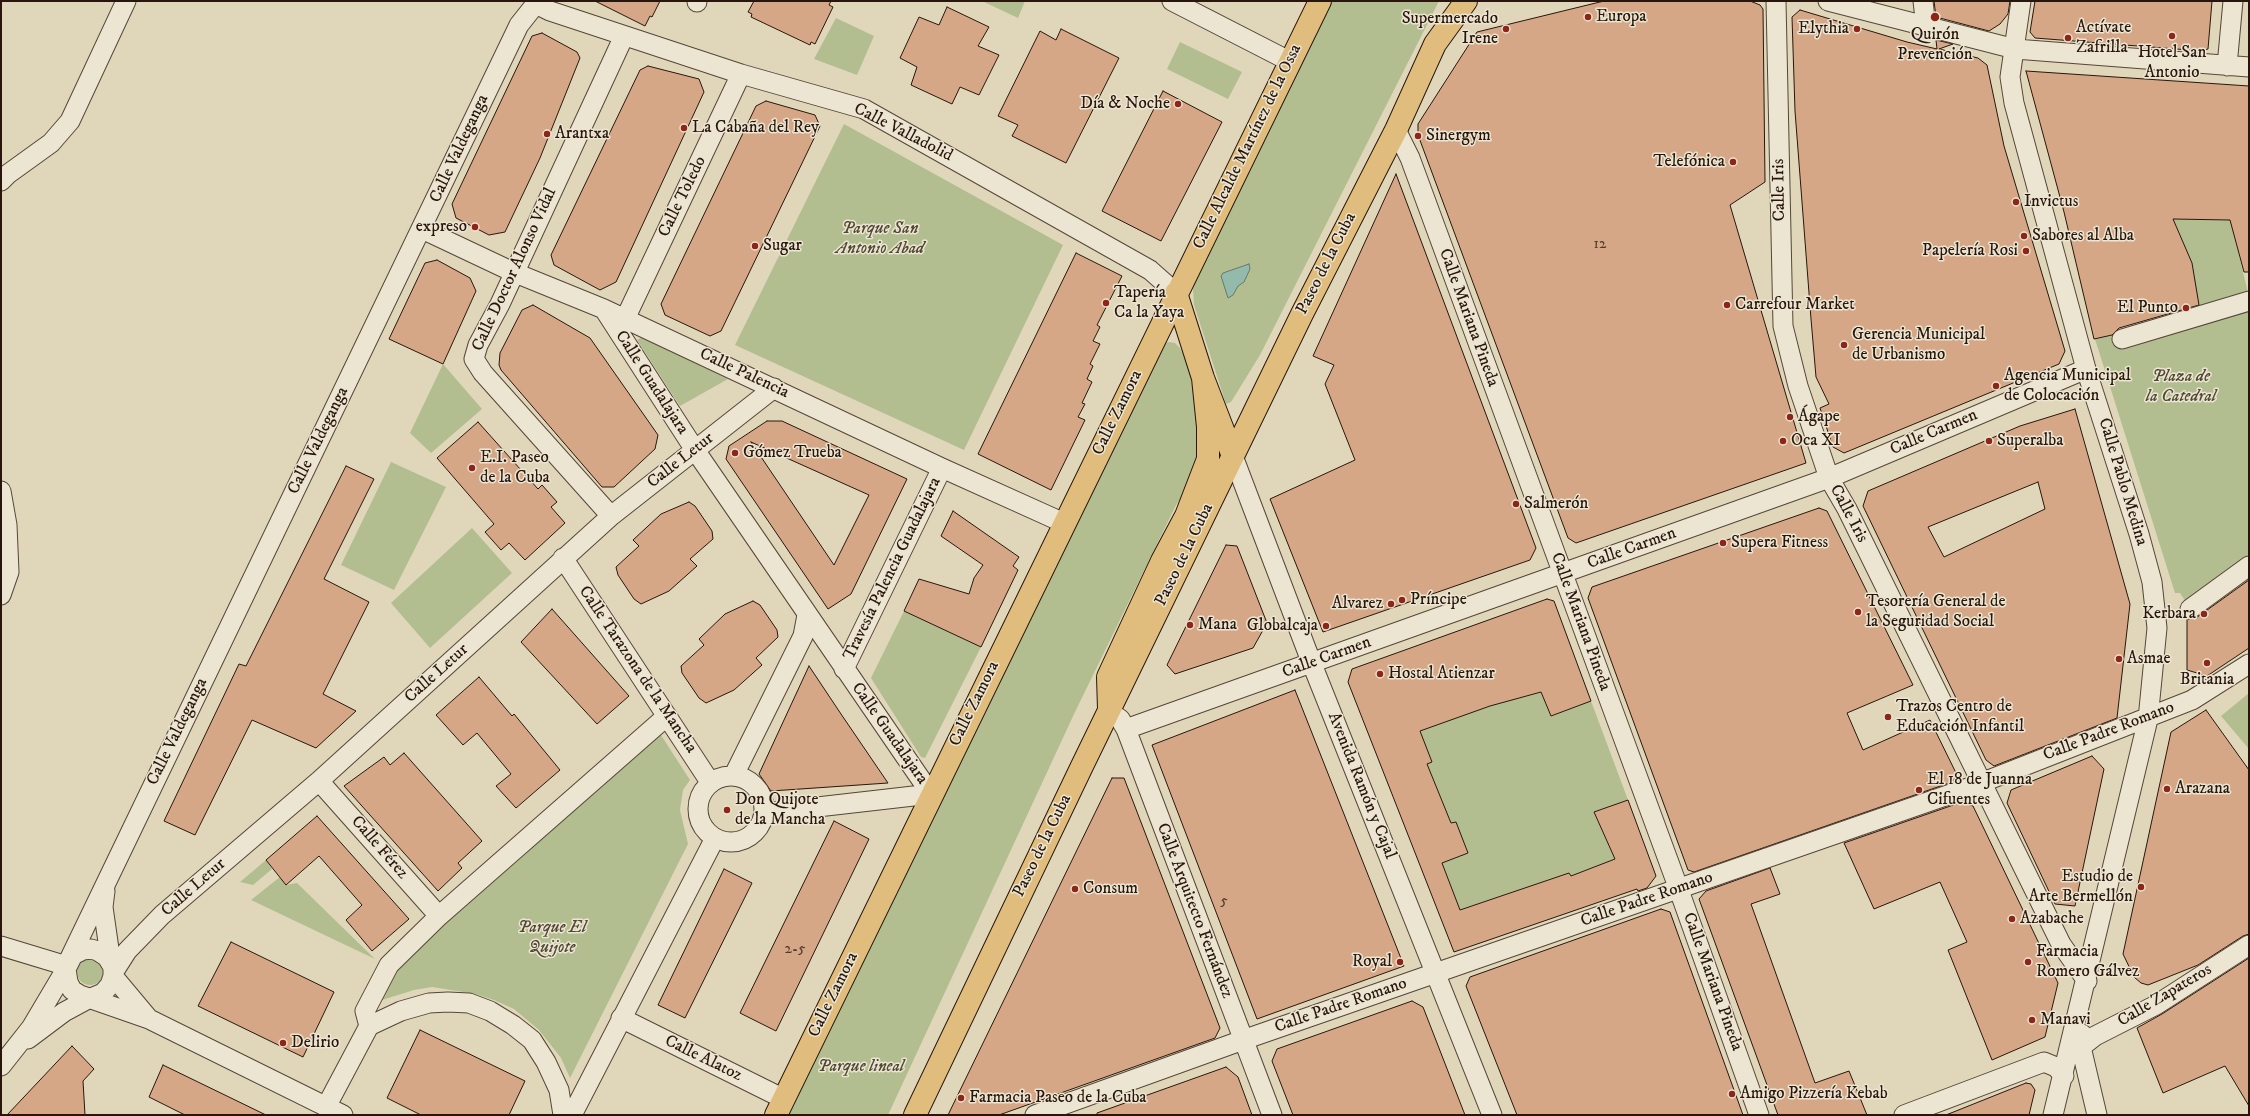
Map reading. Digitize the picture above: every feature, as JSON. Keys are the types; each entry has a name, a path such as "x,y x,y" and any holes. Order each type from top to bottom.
{"main road":[{"name":"Calle Alcalde Martínez de la Ossa","path":"1176,293 1320,1"},
{"name":"Paseo de la Cuba","path":"915,1115 1094,740 1110,712 1302,314 1396,130 1435,44 1466,1"},
{"path":"1176,293 1203,378 1234,456"},
{"name":"Calle Zamora","path":"780,1107 1176,293"},
{"path":"1110,712 1108,678 1162,561 1186,516 1208,459 1208,428 1203,378"}],"street":[{"path":"1,181 8,174 51,143 70,122 126,1"},
{"path":"1172,1 1291,62"},
{"name":"Calle Iris","path":"1776,1 1782,326 1798,386 1829,478 1847,509 1912,645 1982,781 2061,944 2085,986"},
{"path":"1828,1 1926,28 2015,49 2249,67"},
{"path":"1923,1 1926,28"},
{"name":"Calle Pablo Medina","path":"2021,1 2010,77 2014,102 2086,368 2139,534 2152,582 2157,628 2148,719 2085,986"},
{"path":"2227,66 2233,1"},
{"name":"Calle Valladolid","path":"537,2 550,11 624,36 741,74 864,109 1150,270 1176,293"},
{"name":"Calle Valdeganga","path":"67,966 519,25 537,2"},
{"name":"Calle Doctor Alonso Vidal","path":"611,516 483,373 474,359 478,345 500,304 513,272 624,36"},
{"name":"Calle Toledo","path":"624,319 741,74"},
{"name":"Calle Mariana Pineda","path":"1396,130 1410,158 1678,888 1759,1115"},
{"name":"Calle Palencia","path":"422,229 513,272 604,309 942,468 1064,523"},
{"path":"2122,339 2249,301"},
{"name":"Calle Guadalajara","path":"604,309 695,450 931,794 765,813"},
{"name":"Calle Carmen","path":"1126,729 1312,664 1829,478 2086,368"},
{"name":"Calle Letur","path":"112,971 127,951 162,915 319,781 563,558 611,516 774,388"},
{"name":"Avenida Ramón y Cajal","path":"1234,456 1312,664 1492,1115"},
{"name":"Travesía Palencia Guadalajara","path":"844,669 942,468"},
{"path":"1,491 7,525 9,572 1,595"},
{"name":"Calle Tarazona de la Mancha","path":"563,558 710,782"},
{"path":"2190,609 2249,566"},
{"path":"734,775 803,636 807,615"},
{"name":"Calle Padre Romano","path":"1035,1115 1067,1110 1243,1040 1436,974 1982,781 2148,719 2192,700 2249,664"},
{"name":"Calle Arquitecto Fernández","path":"1110,712 1120,719 1126,729 1272,1115"},
{"path":"370,1026 364,1011 389,964 439,916 667,716"},
{"path":"734,775 744,778 757,788 764,802 765,813 762,824 755,833 747,839 736,842 725,842 715,838 702,826 698,814 698,802 703,791 710,782 722,777 734,775"},
{"name":"Calle Férez","path":"319,781 439,916"},
{"path":"572,1115 715,838"},
{"name":"Calle Valdeganga","path":"107,880 103,907 112,971"},
{"name":"Calle Zapateros","path":"2081,1047 2095,1036 2156,1005 2249,944"},
{"path":"1,946 67,966"},
{"path":"1,1066 16,1048 73,955 82,950 90,949 98,951 107,957 112,971 149,1019"},
{"path":"67,966 68,982 72,990 149,1019 335,1112 370,1026 401,1011 429,1003 469,1003 490,1011 514,1025 532,1040 546,1062 559,1090 563,1115"},
{"path":"16,1048 64,1012 103,993 110,985 112,971"},
{"path":"2085,986 2081,1047 2097,1115"},
{"path":"2053,1115 2064,1076 2085,986"},
{"name":"Calle Alatoz","path":"621,1018 780,1107"},
{"path":"1904,1115 2044,1062 2056,1067 2064,1076"}],"green space":[{"path":"982,1 1025,1 1018,18"},
{"path":"1329,1 1439,1 1260,355 1231,402 1226,404 1194,305 1193,290 1195,276"},
{"path":"836,18 874,36 857,75 814,59"},
{"path":"1180,42 1242,72 1228,99 1167,69"},
{"name":"Parque San Antonio Abad","path":"844,124 1063,245 964,450 735,345"},
{"name":"Plaza de la Catedral","path":"2230,217 2249,297 2249,574 2193,613 2180,593 2175,593 2095,339 2200,310 2194,286 2192,263 2173,219 2226,220"},
{"path":"642,337 728,379 680,406 637,340"},
{"name":"Parque lineal","path":"1168,342 1175,343 1180,348 1187,361 1201,423 1199,465 1187,490 1176,505 1075,712 888,1115 789,1115 1164,344"},
{"path":"443,364 482,409 431,453 410,433"},
{"path":"391,462 446,487 394,590 341,565"},
{"path":"472,528 512,573 430,648 391,603"},
{"path":"904,611 981,647 925,758 921,757 871,678"},
{"path":"1541,692 1551,716 1591,701 1628,800 1594,812 1615,859 1571,876 1569,873 1460,910 1442,863 1468,853 1456,822 1451,823 1427,764 1432,762 1420,731 1489,706"},
{"path":"2249,693 2249,749 2221,716"},
{"name":"Parque El Quijote","path":"659,732 690,780 683,790 680,810 688,844 570,1078 561,1058 539,1030 514,1009 494,1000 476,994 432,987 414,990 382,1000 398,965 527,853 542,837"},
{"path":"266,860 272,869 253,885 240,882"},
{"path":"280,877 286,885 297,883 375,959 251,900"},
{"path":"90,959 99,963 103,972 99,981 90,985 81,981 77,972 81,963"}],"shaded area":[{"path":"1249,264 1250,269 1244,282 1238,286 1233,295 1228,298 1221,276 1223,273"}],"building":[{"path":"595,1 660,1 652,17 650,16 645,26"},
{"path":"754,1 831,1 829,5 833,7 815,44 811,42 810,45 751,17 752,14 748,12"},
{"path":"1604,1 1750,1 1760,5 1763,9 1765,182 1730,205 1806,463 1576,543 1568,538 1418,135 1418,124 1477,32"},
{"path":"1934,1 2010,1 2008,14 2000,24 1989,31 1936,17"},
{"path":"2035,1 2212,1 2208,49 2202,51 2035,38 2030,32"},
{"path":"947,7 989,27 978,46 999,55 979,95 960,87 952,104 911,85 917,67 900,58 919,17 939,25"},
{"path":"1800,10 1907,42 1937,49 1936,40 1953,44 1939,49 1978,58 1987,65 2004,146 2065,351 2059,364 1844,453 1833,447 1820,408 1829,404 1816,377 1795,111 1792,17"},
{"path":"1061,29 1119,58 1066,163 1012,136 1018,125 998,116 1040,31 1056,40"},
{"path":"542,33 577,52 580,58 540,158 505,232 489,235 456,218 452,204 532,36"},
{"path":"648,66 699,79 704,92 616,282 600,290 554,265 551,255 640,70"},
{"path":"2026,71 2249,86 2249,272 2244,272 2230,220 2173,219 2192,263 2199,305 2119,328 2112,335 2094,339 2064,212"},
{"path":"1163,91 1222,122 1161,241 1102,211"},
{"path":"766,101 815,115 820,126 721,331 710,336 665,315 661,304 756,106"},
{"path":"1396,174 1536,548 1530,560 1323,632 1270,499 1355,460 1325,384 1334,365 1313,356"},
{"path":"1076,253 1122,276 1097,325 1100,327 1093,341 1100,344 1090,364 1093,366 1087,379 1092,382 1082,403 1085,404 1078,417 1085,420 1051,490 978,454"},
{"path":"437,260 470,278 476,291 443,364 389,339 425,263"},
{"path":"533,305 590,338 658,435 655,449 614,487 602,487 501,370 499,365 500,353 522,310"},
{"path":"2075,409 2130,604 2117,718 1994,766 1986,760 1863,506 1868,491 2020,426","holes":["2038,482 2045,509 1944,557 1928,527"]},
{"path":"767,421 782,421 907,479 851,594 828,609 726,459 729,446","holes":["751,442 869,495 834,565"]},
{"path":"478,422 538,489 542,485 557,502 551,507 565,523 525,560 509,543 501,550 485,532 494,524 437,458"},
{"path":"346,466 374,479 324,579 369,602 323,694 356,711 316,748 252,720 195,835 164,821 239,664 246,666"},
{"path":"689,502 695,506 712,531 713,539 690,559 697,566 669,591 641,604 634,599 618,575 616,567 639,546 633,540 661,514"},
{"path":"1819,508 1827,511 1913,685 1847,713 1863,750 1930,720 1957,775 1952,782 1694,872 1688,870 1588,598 1592,587"},
{"path":"953,511 1019,557 1013,566 1018,570 981,647 904,611 919,579 969,594 974,578 983,565 941,536"},
{"path":"1226,545 1237,546 1267,623 1253,648 1175,674 1167,665"},
{"path":"2249,580 2249,648 2207,676 2187,670 2187,619 2196,618"},
{"path":"1547,599 1554,601 1591,701 1551,716 1541,692 1490,706 1420,731 1432,762 1427,764 1451,823 1456,822 1468,853 1442,863 1460,910 1569,873 1571,876 1615,859 1594,812 1628,800 1656,876 1647,888 1638,891 1637,889 1454,952 1348,682 1352,669"},
{"path":"753,601 760,605 777,630 778,637 756,658 762,665 734,690 706,703 699,698 682,673 681,666 704,645 699,639 725,614"},
{"path":"552,609 629,696 597,724 521,642"},
{"path":"809,666 888,783 771,791 759,774"},
{"path":"479,677 512,716 514,714 560,770 516,808 496,786 511,774 477,733 463,745 436,715"},
{"path":"1295,690 1404,966 1257,1019 1152,745"},
{"path":"2206,710 2249,770 2249,934 2243,936 2198,965 2148,985 2141,983 2134,977 2123,954 2171,732"},
{"path":"404,753 482,841 458,863 462,868 438,891 344,786 384,757 390,765"},
{"path":"2092,756 2104,769 2075,906 2055,904 2007,803 2011,790"},
{"path":"1112,778 1124,778 1220,1028 1215,1038 999,1115 948,1115"},
{"path":"1962,802 1973,806 2058,983 2045,1037 1992,1060 1948,950 1967,942 1940,882 1874,909 1844,843"},
{"path":"317,816 409,919 372,951 346,920 362,905 319,856 286,885 266,860"},
{"path":"834,821 869,839 776,1031 740,1013"},
{"path":"1770,868 1780,894 1751,904 1815,1083 1849,1071 1867,1115 1778,1115 1699,899 1706,891"},
{"path":"724,869 752,883 685,1018 658,1005"},
{"path":"1661,909 1670,912 1743,1115 1517,1115 1466,986 1470,977"},
{"path":"231,942 334,992 303,1057 198,1006"},
{"path":"2249,958 2249,1106 2225,1066 2163,1093 2137,1028 2162,1014"},
{"path":"1412,1001 1423,1007 1465,1115 1293,1115 1272,1061 1277,1049"},
{"path":"420,1030 525,1081 509,1115 421,1115 387,1098"},
{"path":"72,1046 94,1069 83,1081 85,1115 7,1115"},
{"path":"163,1065 266,1115 185,1115 149,1097"},
{"path":"1226,1067 1238,1077 1252,1115 1097,1115 1097,1113"},
{"path":"2026,1083 2031,1084 2035,1090 2029,1115 1946,1115"}],"place":[{"name":"Europa","path":"1588,17"},
{"name":"Quirón Prevención","path":"1935,17"},
{"name":"Supermercado Irene","path":"1506,29"},
{"name":"Elythia","path":"1857,29"},
{"name":"Hotel San Antonio","path":"2172,36"},
{"name":"Actívate Zafrilla","path":"2068,38"},
{"name":"Día & Noche","path":"1178,104"},
{"name":"La Cabaña del Rey","path":"684,128"},
{"name":"Arantxa","path":"547,134"},
{"name":"Sinergym","path":"1418,136"},
{"name":"Telefónica","path":"1733,162"},
{"name":"Invictus","path":"2016,202"},
{"name":"expreso","path":"475,227"},
{"name":"Sabores al Alba","path":"2024,236"},
{"name":"Sugar","path":"755,246"},
{"name":"Papelería Rosi","path":"2026,251"},
{"name":"Tapería Ca la Yaya","path":"1106,303"},
{"name":"Carrefour Market","path":"1727,305"},
{"name":"El Punto","path":"2186,308"},
{"name":"Gerencia Municipal de Urbanismo","path":"1844,345"},
{"name":"Agencia Municipal de Colocación","path":"1996,386"},
{"name":"Ágape","path":"1790,417"},
{"name":"Oca XI","path":"1783,441"},
{"name":"Superalba","path":"1989,441"},
{"name":"Gómez Trueba","path":"735,453"},
{"name":"E.I. Paseo de la Cuba","path":"472,468"},
{"name":"Salmerón","path":"1516,504"},
{"name":"Supera Fitness","path":"1723,543"},
{"name":"Príncipe","path":"1402,600"},
{"name":"Alvarez","path":"1391,604"},
{"name":"Tesorería General de la Seguridad Social","path":"1858,612"},
{"name":"Kerbara","path":"2204,614"},
{"name":"Mana","path":"1190,625"},
{"name":"Globalcaja","path":"1326,626"},
{"name":"Asmae","path":"2119,659"},
{"name":"Britania","path":"2207,663"},
{"name":"Hostal Atienzar","path":"1380,674"},
{"name":"Trazos Centro de Educación Infantil","path":"1888,717"},
{"name":"Arazana","path":"2167,789"},
{"name":"El 18 de Juanna Cifuentes","path":"1919,790"},
{"name":"Don Quijote de la Mancha","path":"727,810"},
{"name":"Estudio de Arte Bermellón","path":"2141,887"},
{"name":"Consum","path":"1075,889"},
{"name":"Azabache","path":"2012,919"},
{"name":"Royal","path":"1400,962"},
{"name":"Farmacia Romero Gálvez","path":"2028,962"},
{"name":"Manavi","path":"2032,1020"},
{"name":"Delirio","path":"283,1043"},
{"name":"Amigo Pizzería Kebab","path":"1732,1094"},
{"name":"Farmacia Paseo de la Cuba","path":"961,1098"}]}
